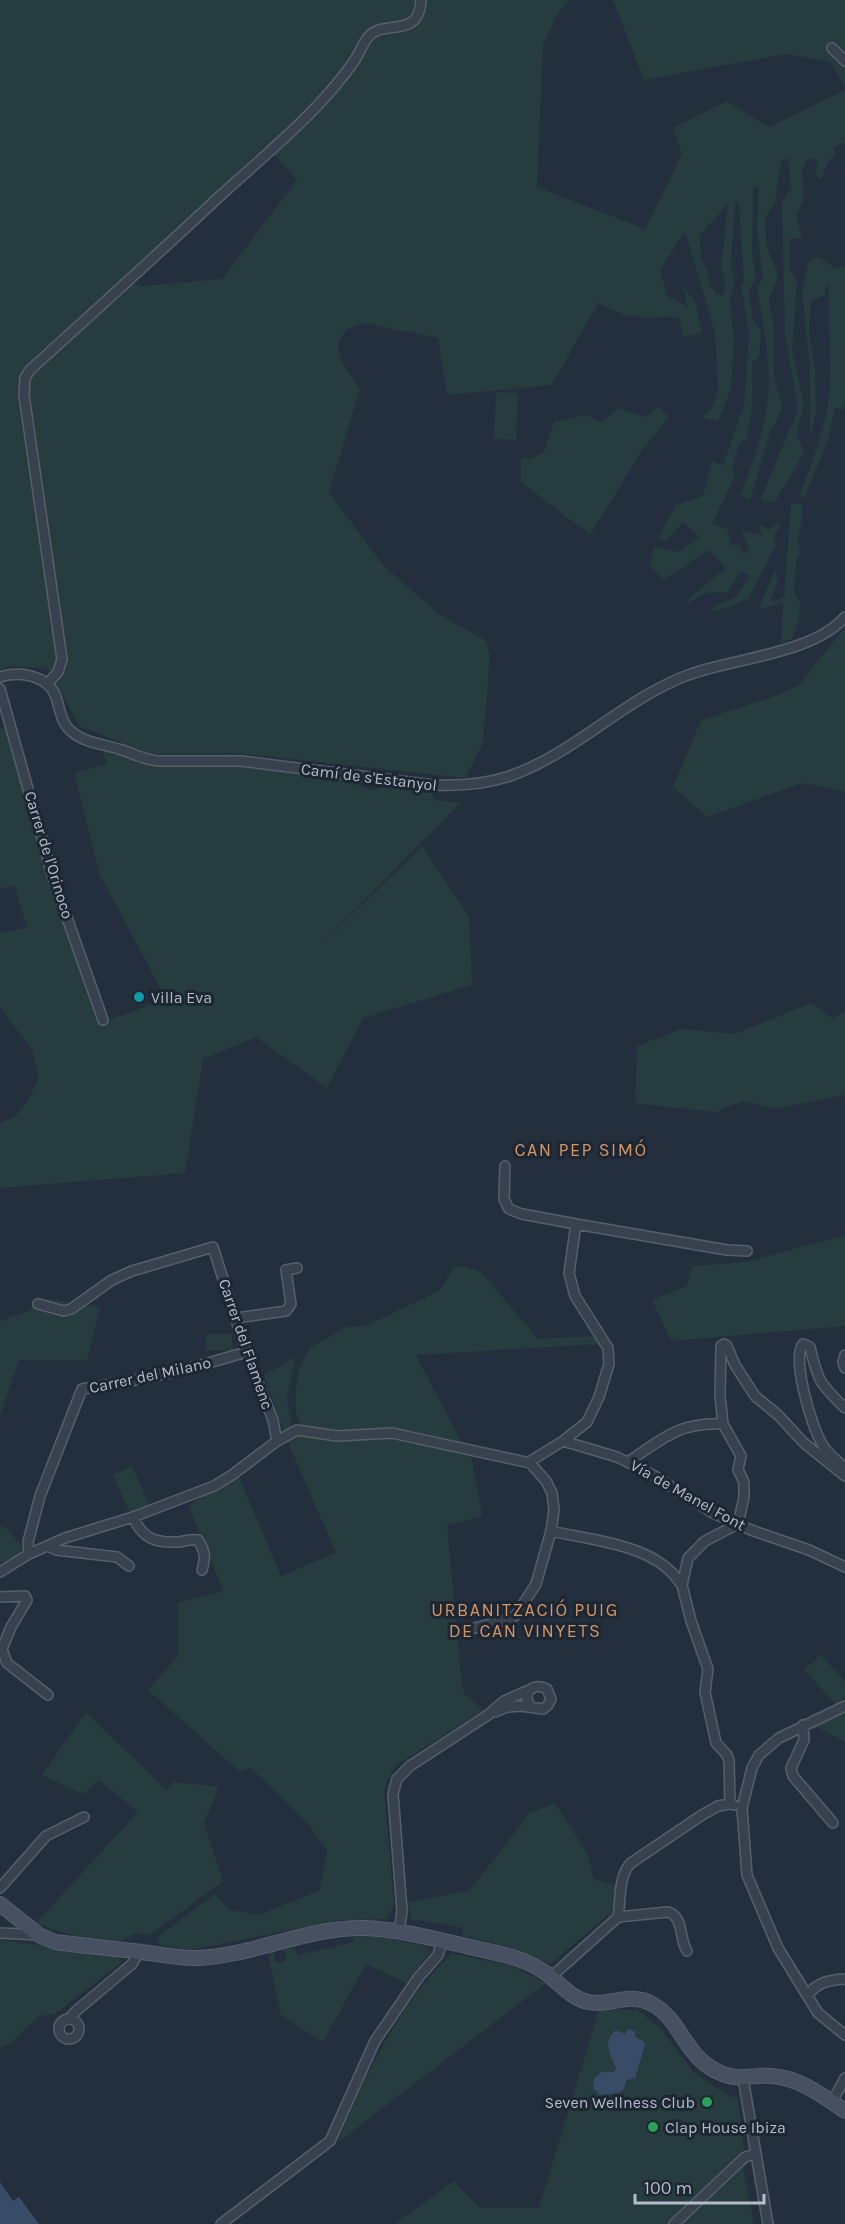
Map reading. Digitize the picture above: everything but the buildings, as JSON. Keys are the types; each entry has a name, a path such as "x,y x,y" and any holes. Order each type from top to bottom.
{"street":[{"path":"0,677 13,674 27,675 47,684 58,672 62,659 24,395 25,378 30,370 293,129 336,85 356,58 370,33 377,29 400,28 410,23 418,14 421,0"},
{"path":"832,48 845,62"},
{"name":"Camí de s'Estanyol","path":"47,684 56,696 64,722 73,733 87,741 146,759 241,761 433,785 452,785 505,778 526,770 556,754 657,689 716,665 786,649 832,628 845,617"},
{"name":"Carrer de l'Orinoco","path":"0,689 53,878 103,1020"},
{"path":"505,1166 504,1199 509,1209 522,1214 727,1251 747,1251"},
{"path":"529,1462 563,1441 587,1422 599,1397 609,1364 608,1348 575,1296 569,1272 576,1224"},
{"name":"Carrer del Flamenc","path":"38,1304 64,1311 71,1309 112,1280 132,1271 213,1247 246,1352 273,1420 277,1441"},
{"path":"236,1318 286,1311 291,1304 286,1270 297,1268"},
{"path":"682,1585 688,1558 705,1540 738,1524 744,1497 744,1482 738,1470 741,1456 723,1424 721,1346 724,1344 755,1396 778,1415 804,1443 845,1476"},
{"path":"845,1408 824,1387 815,1373 810,1347 803,1344 799,1349 798,1363 814,1427 822,1445 845,1468"},
{"name":"Carrer del Milano","path":"29,1554 28,1542 40,1496 82,1389 172,1373 246,1352"},
{"path":"845,1355 843,1362 845,1368"},
{"path":"628,1462 680,1428 706,1423 723,1424"},
{"path":"0,1572 48,1545 133,1517 214,1486 277,1441 297,1430 338,1436 392,1433 529,1462 538,1470 552,1493 554,1510 551,1531 536,1584 516,1615 510,1619 463,1631"},
{"name":"Vía de Manel Font","path":"563,1441 617,1457 654,1475 711,1512 809,1550 845,1567"},
{"path":"133,1517 139,1530 147,1537 180,1542 198,1540 206,1559 202,1570"},
{"path":"551,1531 635,1551 652,1558 670,1570 682,1585 691,1621 708,1669 705,1692 716,1743 727,1755 729,1761 730,1804"},
{"path":"48,1545 56,1550 117,1557 129,1566"},
{"path":"0,1597 19,1594 25,1596 27,1600 11,1627 2,1650 7,1663 48,1695"},
{"path":"399,1932 402,1911 394,1786 402,1772 488,1715 504,1701 534,1686 547,1689 551,1699 543,1709 530,1706 507,1707 488,1715"},
{"path":"529,1690 527,1696 530,1706"},
{"path":"845,1706 779,1738 759,1755 752,1768 742,1808 747,1875 778,1948 818,2013 845,2035"},
{"path":"803,1725 804,1740 791,1768 793,1776 833,1822"},
{"path":"618,1917 626,1868 646,1852 718,1806 730,1804 742,1808"},
{"path":"0,1888 46,1836 84,1817"},
{"path":"0,1904 39,1935"},
{"path":"551,1977 618,1917 668,1912 674,1914 678,1918 682,1944 687,1951"},
{"path":"0,1933 39,1935 67,1944 199,1958 339,1929 361,1928 399,1932 442,1941 522,1960 551,1977 576,1998 589,2002 625,1998 652,2004 671,2019 687,2047 697,2058 722,2074 743,2078 773,2076 791,2080 807,2087 845,2111"},
{"path":"221,2224 330,2141 375,2041 411,1988 438,1955 442,1941"},
{"path":"69,2019 132,1964 139,1952"},
{"path":"808,1995 818,1984 845,1979"},
{"path":"743,2078 768,2224"},
{"path":"832,2102 845,2078"},
{"path":"674,2224 745,2157 755,2154"}],"green space":[{"path":"0,0 569,0 557,15 543,45 537,187 645,229 682,154 673,128 727,101 769,127 845,90 845,144 842,143 833,148 836,154 828,162 821,179 817,178 815,171 819,161 808,158 802,171 804,198 796,216 802,239 790,238 790,270 797,281 792,350 804,404 797,433 804,453 775,502 760,500 798,410 785,333 782,202 791,189 788,158 781,161 775,202 765,219 766,244 778,276 769,300 774,327 774,376 782,408 774,427 772,426 750,500 740,496 762,430 769,392 766,347 757,287 763,279 757,230 759,188 753,186 752,253 756,276 749,291 753,320 761,330 759,357 752,362 752,406 747,438 739,444 732,468 735,476 712,524 727,529 731,545 740,545 743,554 749,551 742,530 763,536 758,525 770,529 779,523 781,526 773,536 776,545 749,598 708,613 717,605 736,597 750,575 741,572 728,592 708,593 687,603 688,599 726,568 709,550 664,580 649,565 655,546 679,552 699,537 683,522 666,541 658,538 676,505 703,496 712,461 723,465 744,406 749,334 741,284 744,283 739,204 735,202 731,267 735,279 730,301 734,341 731,388 718,422 701,417 712,408 718,392 715,333 685,231 660,271 668,297 688,307 683,287 695,301 702,332 683,337 680,319 633,316 617,312 598,303 552,385 447,395 438,338 363,323 346,330 338,343 340,359 360,389 329,492 384,566 439,614 485,640 490,654 483,743 466,778 236,753 150,754 79,726 49,669 10,666 0,670","holes":["266,145 297,180 222,279 141,286 121,280","728,204 721,267 725,280 724,295 717,295 710,285 708,273 701,258 700,235"]},
{"path":"613,0 845,0 845,86 830,62 786,54 644,80"},
{"path":"818,257 835,268 845,266 845,400 843,409 835,408 828,440 804,499 799,496 823,427 830,384 829,286 826,286 824,296 811,300 809,333 815,368 816,413 810,437 810,369 802,293 808,263"},
{"path":"496,392 518,393 516,440 494,439"},
{"path":"659,406 669,418 643,449 590,535 521,482 521,458 531,459 544,452 554,422 585,415 602,422 618,408 647,417"},
{"path":"791,503 802,504 802,521 798,539 801,551 796,562 794,591 800,603 799,619 792,639 781,644 783,603 758,610 775,570 778,579 770,602 784,597"},
{"path":"845,627 845,792 803,783 707,817 673,787 701,720 776,696 799,685"},
{"path":"7,726 49,884 101,1023 166,999 100,875 74,773 107,764 103,750 155,767 234,766 346,780 373,791 385,784 431,790 435,800 460,803 313,952 422,846 469,916 472,985 363,1018 327,1088 256,1037 203,1059 185,1173 0,1188 0,1123 15,1117 29,1098 39,1078 32,1049 0,1008 0,933 27,928 15,886 0,888 0,729"},
{"path":"811,1003 833,1018 845,1011 845,1095 775,1109 743,1101 716,1112 635,1102 637,1046 681,1029 735,1034"},
{"path":"845,1235 845,1326 671,1341 652,1300 687,1286 692,1266 746,1262"},
{"path":"464,1266 481,1272 538,1339 595,1336 601,1344 416,1355 462,1443 389,1428 343,1432 301,1425 296,1412 296,1389 300,1366 310,1348 346,1327 365,1326 439,1291 454,1267"},
{"path":"38,1297 100,1307 87,1360 19,1360 0,1416 0,1321 31,1310"},
{"path":"206,1334 232,1334 232,1350 206,1350"},
{"path":"295,1357 287,1399 292,1427 284,1431 264,1375"},
{"path":"301,1435 333,1440 404,1439 471,1455 482,1516 447,1525 462,1685 465,1695 484,1710 395,1766 384,1788 394,1904 387,1919 342,1920 190,1950 160,1945 157,1937 215,1894 230,1910 259,1915 320,1890 327,1850 308,1824 251,1768 240,1772 148,1690 178,1656 178,1603 223,1591 188,1505 239,1477 281,1576 336,1553 287,1440"},
{"path":"132,1466 150,1505 130,1513 113,1475"},
{"path":"0,1526 6,1528 24,1548 13,1557 0,1563"},
{"path":"821,1655 845,1681 845,1696 836,1704 804,1670"},
{"path":"86,1712 166,1790 174,1782 219,1787 204,1823 223,1881 150,1935 135,1934 119,1941 100,1941 36,1923 138,1812 99,1780 83,1794 42,1775"},
{"path":"845,1712 845,1742 813,1725"},
{"path":"555,1803 587,1853 594,1879 617,1886 612,1912 550,1964 496,1944 462,1936 463,1928 418,1920 417,1922 411,1919 408,1902 469,1891 529,1814"},
{"path":"375,1936 427,1946 430,1952 406,1983 366,1964 323,2042 281,2015 268,1953 274,1951 275,1963 286,1961 285,1949 294,1948 298,1955 354,1942 353,1937"},
{"path":"0,1940 118,1955 122,1962 55,2014 39,2016 11,2043 0,2048"},
{"path":"452,1953 512,1966 546,1983 337,2143 360,2090 385,2042 414,1997"},
{"name":"Clap House Ibiza","path":"599,2010 637,2010 661,2029 694,2073 730,2097 737,2096 744,2149 667,2224 395,2224 454,2181 480,2208 539,2208"},
{"path":"743,2168 754,2224 683,2224"}],"water":[{"path":"628,2029 635,2031 635,2037 645,2045 635,2078 627,2080 623,2090 619,2093 600,2095 593,2088 594,2078 602,2072 614,2072 616,2068 608,2049 609,2039 616,2030 625,2034"},
{"path":"0,2182 13,2201 19,2197 39,2224 0,2224"}],"place":[{"name":"Villa Eva","path":"139,997"},
{"name":"Seven Wellness Club","path":"707,2102"},
{"name":"Clap House Ibiza","path":"653,2127"}],"district":[{"name":"CAN PEP SIMÓ","path":"581,1150"},
{"name":"URBANITZACIÓ PUIG DE CAN VINYETS","path":"525,1620"}]}
